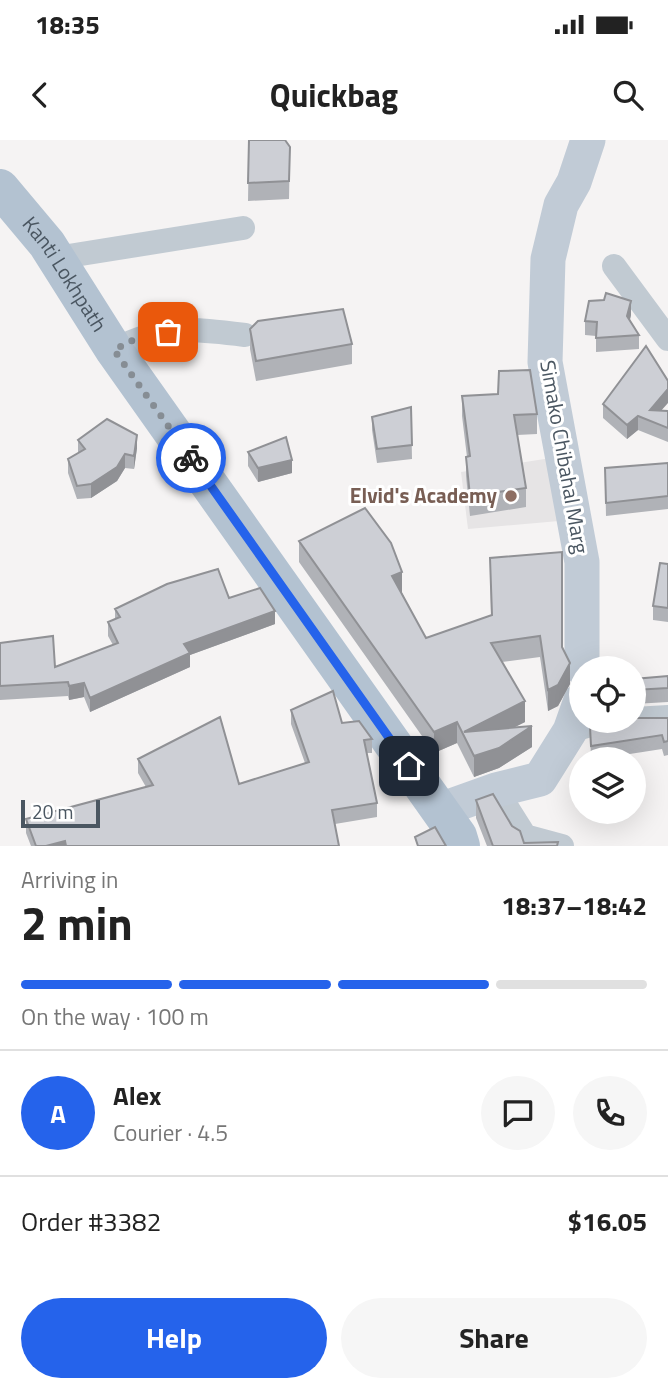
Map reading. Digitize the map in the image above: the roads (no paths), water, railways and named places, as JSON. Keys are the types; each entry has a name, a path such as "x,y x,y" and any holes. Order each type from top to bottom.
{"main road":[{"name":"Simako Chibahal Marg","path":"582,656 582,562 545,362 548,259 561,205 574,181 588,140"},
{"name":"Kanti Lokhpath","path":"0,188 56,258 114,350 440,810 458,836 461,846"},
{"path":"440,810 496,790 540,779 569,726"}],"street":[{"path":"56,258 243,228"},
{"path":"614,266 667,337"},
{"path":"114,350 143,335 193,328 245,335"},
{"path":"646,718 668,717"},
{"path":"496,790 525,835 562,846"}],"place":[{"name":"Elvid's Academy","path":"511,496"}]}
